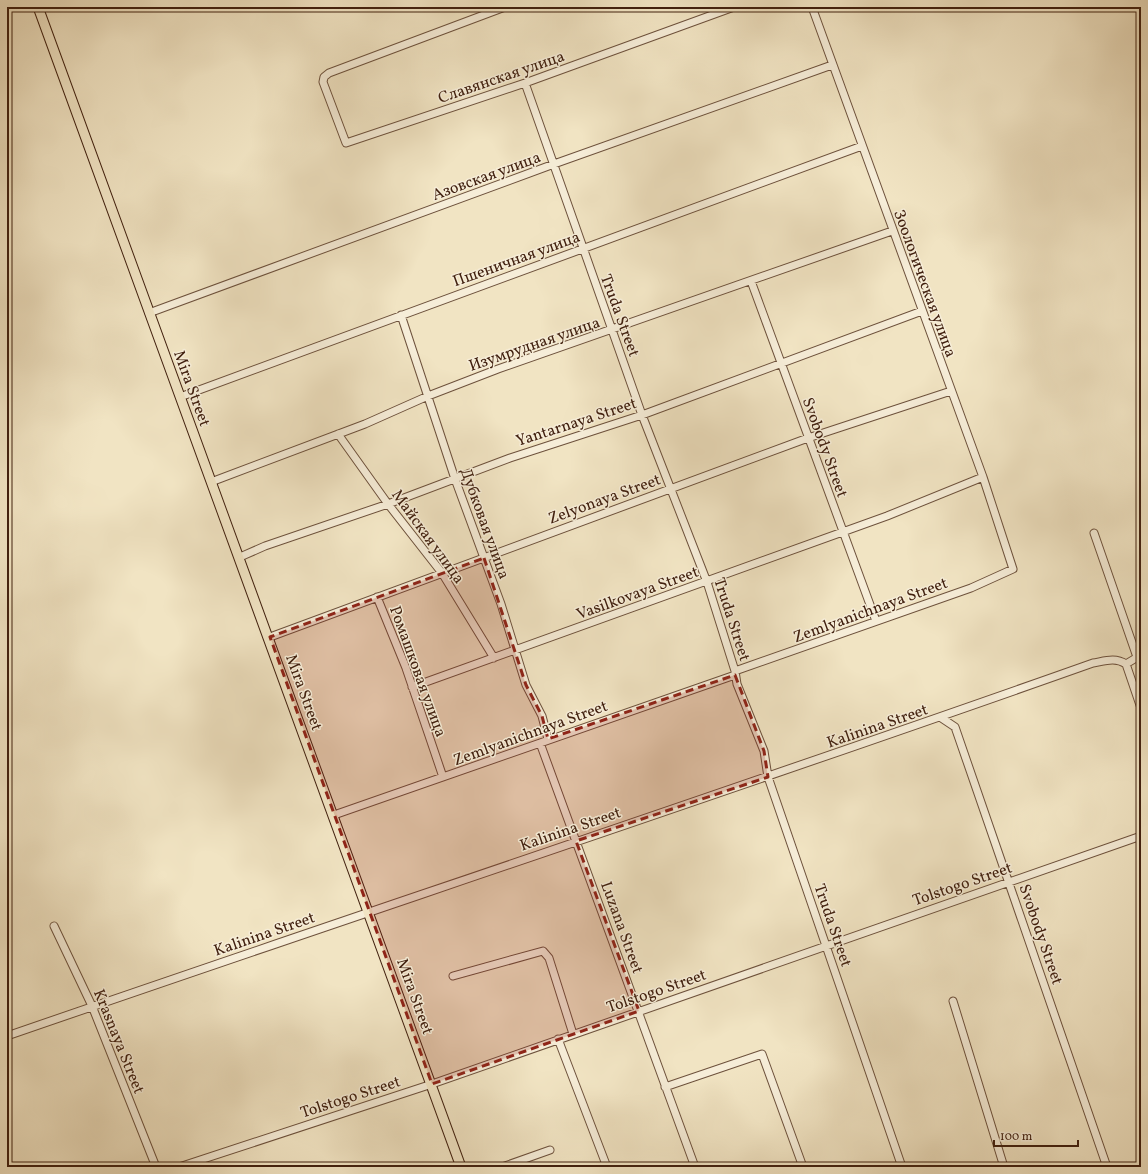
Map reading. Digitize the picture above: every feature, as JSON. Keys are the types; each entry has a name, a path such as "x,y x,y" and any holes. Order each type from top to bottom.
{"main road":[{"name":"Mira Street","path":"38,7 211,482 270,638 461,1167"}],"street":[{"name":"Славянская улица","path":"505,7 329,73 324,77 323,82 346,144 525,83 734,7"},
{"name":"Зоологическая улица","path":"812,7 892,231 983,477 1013,569"},
{"name":"Азовская улица","path":"150,313 554,164 832,65"},
{"name":"Truda Street","path":"525,83 582,249 642,415 707,582 735,673 764,750 768,777 902,1167"},
{"name":"Пшеничная улица","path":"180,397 862,146"},
{"name":"Изумрудная улица","path":"211,482 338,434 428,396 892,231"},
{"name":"Svobody Street","path":"751,281 876,621"},
{"name":"Yantarnaya Street","path":"240,557 265,546 388,504 510,458 642,415 922,311"},
{"name":"Дубковая улица","path":"401,315 454,479 501,604 526,685 542,716 548,739"},
{"name":"Zelyonaya Street","path":"270,638 808,438 951,391"},
{"name":"Майская улица","path":"338,434 388,504 442,573 494,658"},
{"name":"Vasilkovaya Street","path":"412,687 707,582 886,516 983,477"},
{"path":"1094,533 1139,656 1126,664 1141,708"},
{"name":"Zemlyanichnaya Street","path":"334,815 540,743 971,588 1013,569"},
{"name":"Ромашковая улица","path":"377,597 406,668 443,777"},
{"name":"Kalinina Street","path":"7,1036 369,911 768,777 1093,663 1109,660 1121,661 1126,664"},
{"name":"Svobody Street","path":"940,717 956,727 1107,1167"},
{"name":"Luzana Street","path":"540,743 695,1167"},
{"name":"Tolstogo Street","path":"179,1167 432,1084 1141,836"},
{"name":"Krasnaya Street","path":"54,926 92,1006 156,1167"},
{"path":"453,976 543,951 549,958 573,1034"},
{"path":"953,1001 1004,1167"},
{"path":"558,1039 607,1167"},
{"path":"665,1087 762,1054 803,1167"},
{"path":"502,1167 550,1150"}],"highlighted area":[{"path":"484,558 526,685 542,716 548,739 735,675 764,751 768,777 576,841 639,1011 432,1084 270,637"}]}
